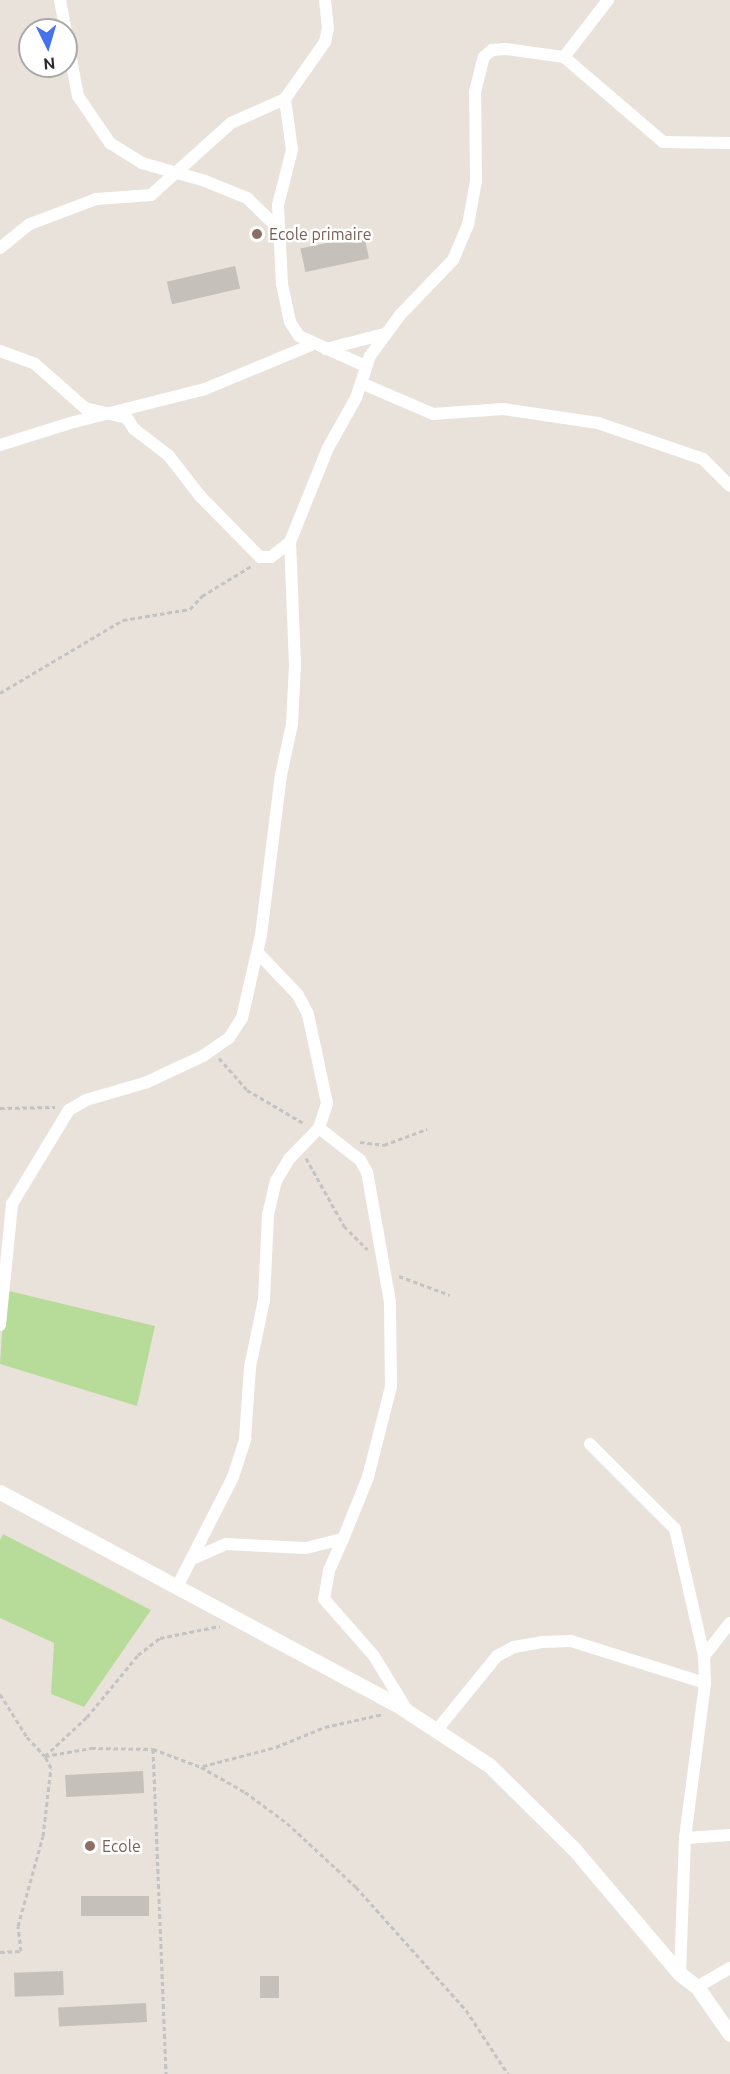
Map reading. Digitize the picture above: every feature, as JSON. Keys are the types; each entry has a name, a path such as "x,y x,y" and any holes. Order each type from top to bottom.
{"street":[{"path":"60,0 74,85 90,117 120,150 142,163 173,171 247,198 278,228"},
{"path":"0,248 30,224 96,199 151,195 173,171 231,123 285,99 326,42 328,28 325,0"},
{"path":"564,57 608,0"},
{"path":"0,1325 12,1204 69,1110 86,1100 145,1083 203,1056 229,1038 242,1018 258,952 281,775 292,724 295,665 290,542 298,515 361,383 365,366 385,334 453,260 468,225 476,181 475,92 484,57 492,50 506,49 564,57 663,142 730,143"},
{"path":"285,99 292,150 290,168 278,198 278,228 285,302 298,336 311,345 365,366"},
{"path":"326,349 385,334"},
{"path":"0,446 105,414 205,389 311,345"},
{"path":"0,351 35,364 76,403 105,414 127,418 134,429 169,456 200,496 264,559 290,542"},
{"path":"361,383 433,414 503,409 598,423 703,459 730,486"},
{"path":"177,1587 233,1478 245,1439 250,1367 264,1300 268,1215 276,1181 289,1159 319,1128 327,1103 326,1084 308,1014 298,995 258,952"},
{"path":"319,1128 360,1160 367,1172 390,1302 393,1339 391,1387 368,1477 329,1571 324,1599 374,1656 408,1712"},
{"path":"590,1444 675,1529 704,1656 705,1683 686,1838 680,1974"},
{"path":"0,1491 408,1712 489,1766 574,1850 680,1974 697,1988 730,2034"},
{"path":"192,1559 226,1544 306,1548 343,1539"},
{"path":"704,1656 730,1623"},
{"path":"436,1731 497,1656 532,1643 571,1641 705,1683"},
{"path":"686,1838 730,1835"},
{"path":"697,1988 730,1968"}],"path":[{"path":"0,693 70,654 104,628 123,620 190,609 202,597 264,559"},
{"path":"0,1108 40,1105 69,1110"},
{"path":"45,1756 87,1717 138,1655 160,1638 242,1621"},
{"path":"0,1694 27,1737 45,1756 51,1768 43,1836 18,1926 21,1951 0,1952"},
{"path":"201,1767 276,1747 325,1727 378,1714 408,1712"},
{"path":"45,1756 91,1748 153,1749 201,1767 245,1792 286,1823 356,1887 466,2010 508,2074"},
{"path":"153,1749 166,2074"}],"green space":[{"path":"5,1290 155,1326 137,1406 0,1364"},
{"path":"3,1534 151,1610 84,1707 51,1694 54,1643 0,1618 0,1540"}],"building":[{"path":"364,235 369,258 305,272 300,249"},
{"path":"235,266 240,288 172,304 167,282"},
{"path":"143,1771 144,1793 66,1797 65,1775"},
{"path":"81,1896 149,1896 149,1916 81,1916"},
{"path":"63,1971 64,1995 15,1997 14,1973"},
{"path":"260,1976 279,1976 279,1998 260,1998"},
{"path":"146,2003 147,2022 59,2027 58,2008"}],"place":[{"name":"Ecole primaire","path":"257,234"},
{"name":"Ecole","path":"90,1846"}]}
